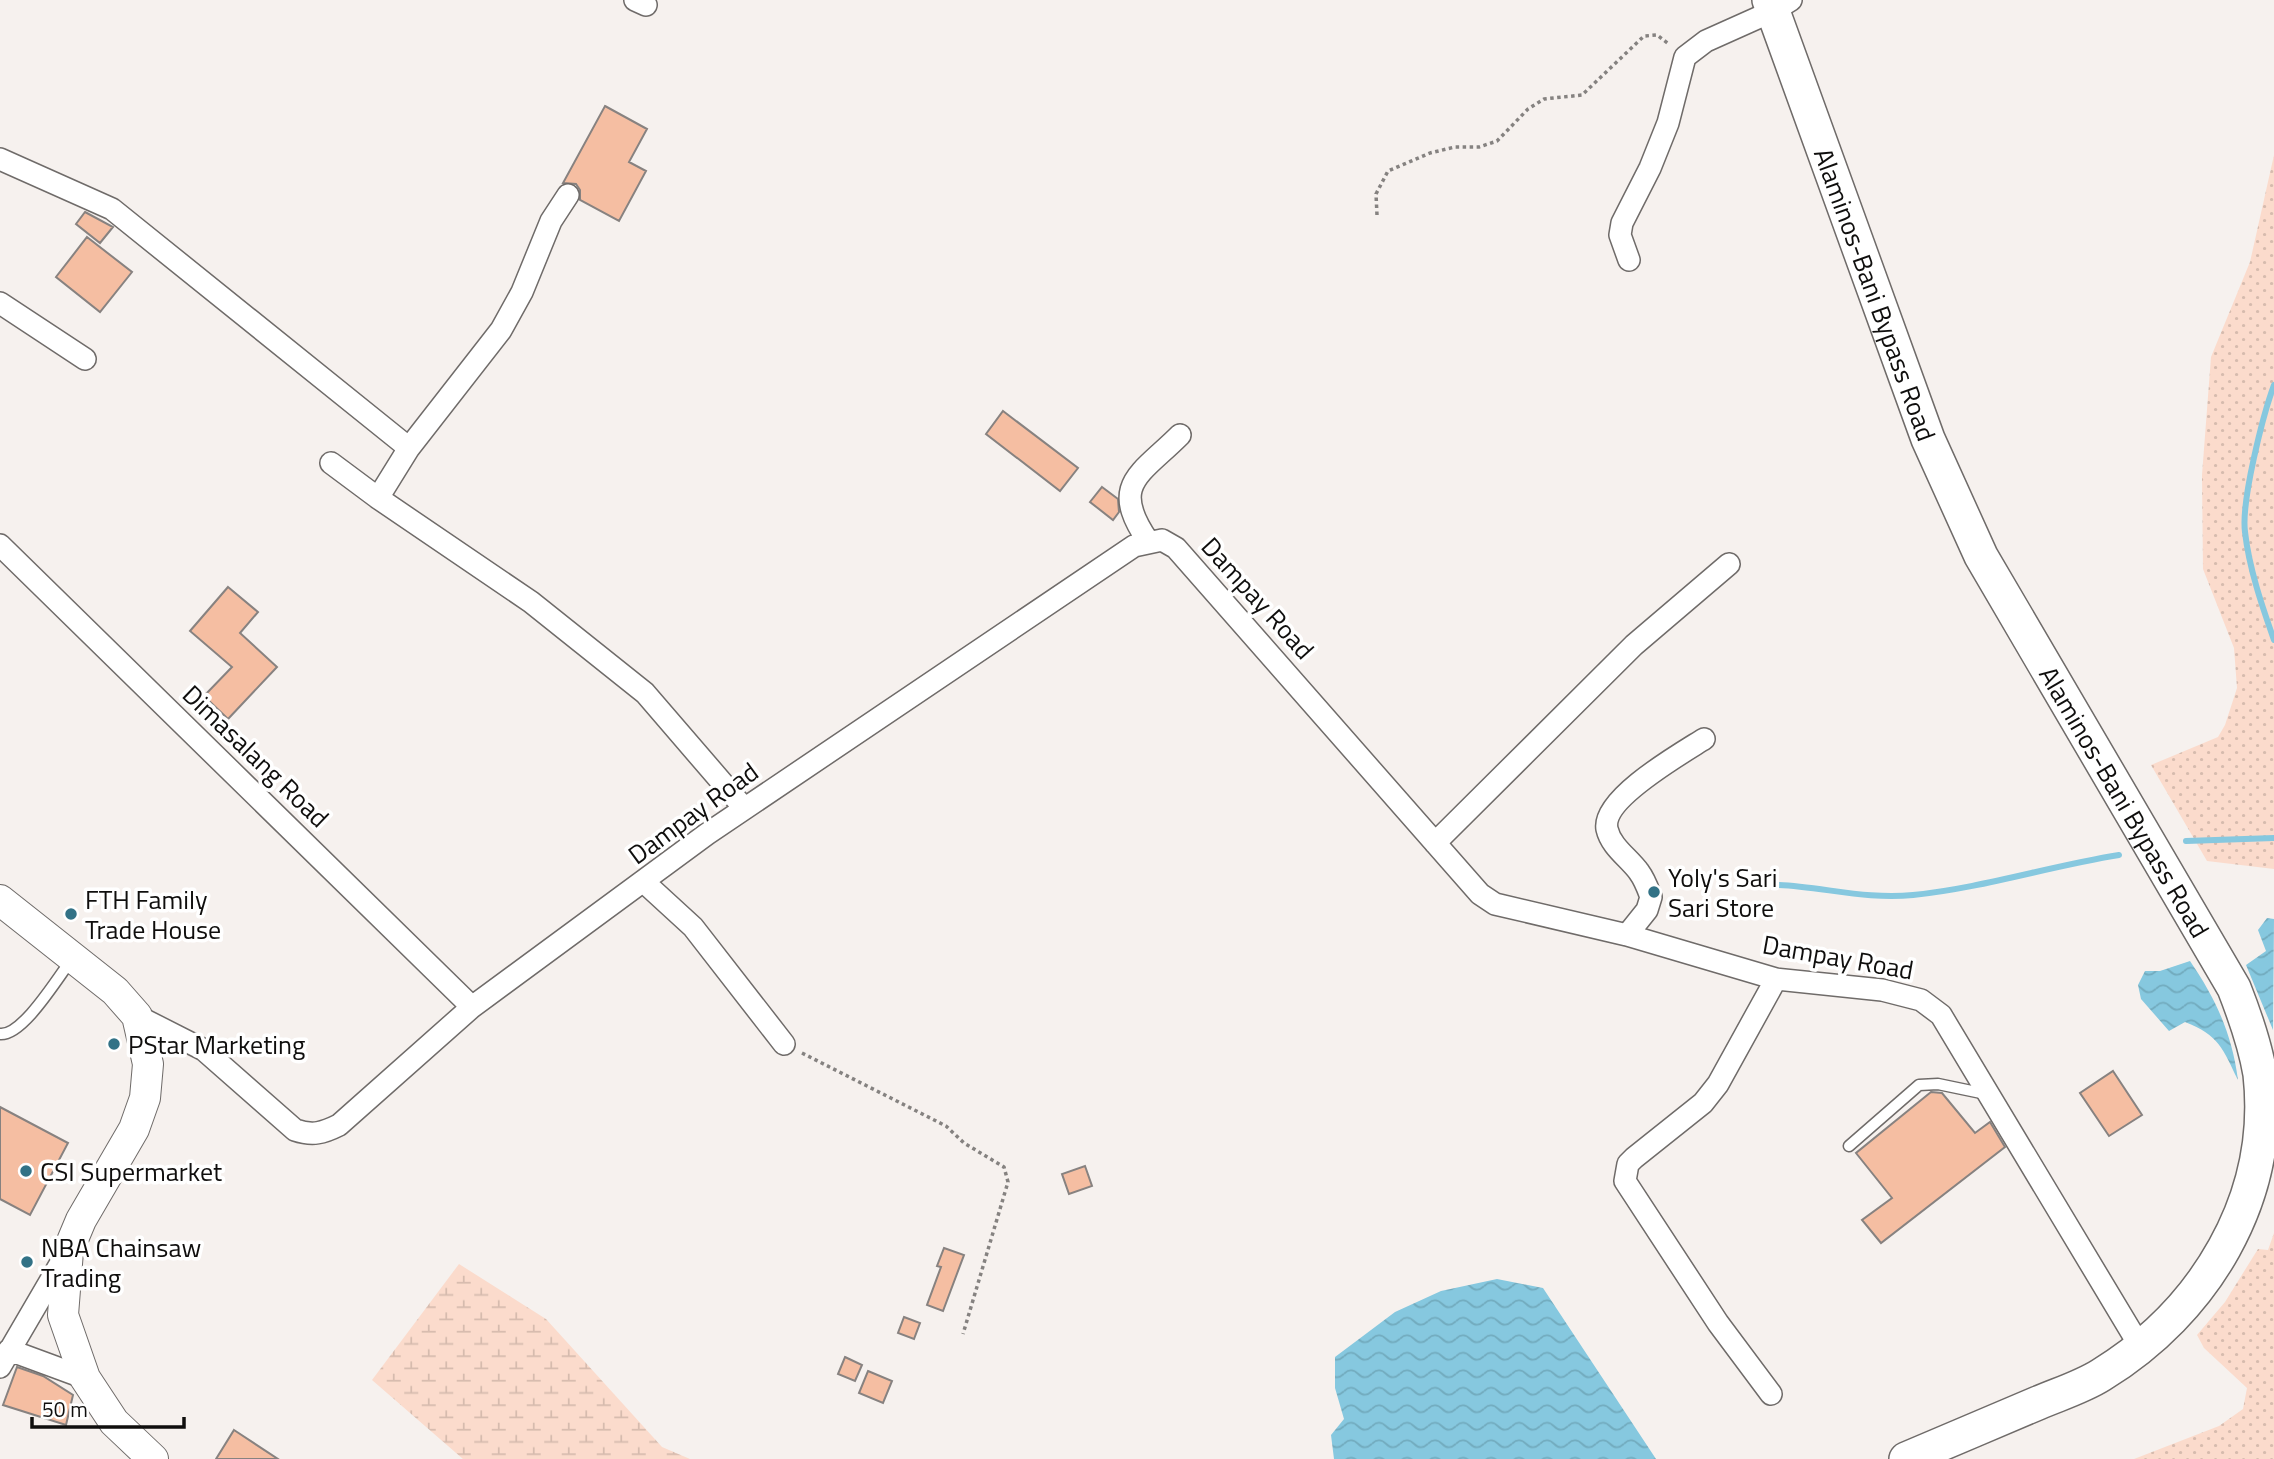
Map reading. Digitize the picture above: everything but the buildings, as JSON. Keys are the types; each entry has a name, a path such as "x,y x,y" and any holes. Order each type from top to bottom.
{"main road":[{"name":"Alaminos-Bani Bypass Road","path":"1778,4 1923,426 1951,496 1980,556 2201,927 2234,988 2251,1032 2260,1076 2262,1114 2259,1156 2249,1199 2232,1240 2207,1282 2175,1318 2141,1349 2099,1377 1906,1459"},
{"path":"0,900 115,991 137,1017 148,1064 145,1098 134,1129 81,1220 68,1251 63,1315 85,1378 114,1422 153,1459"}],"street":[{"path":"1629,260 1620,235 1622,223 1664,134 1685,57 1706,41 1778,4"},
{"path":"0,159 112,209 409,448"},
{"path":"378,498 409,448 501,330 522,292 551,221 568,195"},
{"path":"0,303 85,359"},
{"path":"1148,541 1131,511 1129,488 1180,435"},
{"path":"331,463 531,602 645,693 744,808"},
{"name":"Dampay Road","path":"137,1017 204,1050 295,1130 309,1135 324,1133 339,1125 472,1007 744,808 1134,546 1162,540 1176,548 1480,894 1495,904 1627,935 1776,979 1882,990 1921,1000 1941,1015 2141,1349"},
{"name":"Dimasalang Road","path":"0,545 472,1007"},
{"path":"1435,842 1634,645 1729,564"},
{"path":"1627,935 1647,910 1651,897 1640,873 1615,845 1607,829 1607,816 1615,805 1650,774 1704,739"},
{"path":"645,883 693,928 784,1044"},
{"path":"1772,1394 1718,1323 1625,1181 1628,1164 1703,1103 1718,1084 1776,979"},
{"path":"68,1251 4,1359 85,1378"}],"lane":[{"path":"0,1034 20,1027 73,957"},
{"path":"1849,1146 1919,1085 1938,1084 1991,1096"}],"path":[{"path":"1377,215 1376,194 1388,171 1430,153 1455,146 1479,147 1497,141 1528,109 1544,100 1582,94 1644,36 1657,35 1685,57"},
{"path":"784,1044 946,1126 964,1143 1004,1167 1008,1182 963,1334"}],"green space":[{"path":"2274,155 2274,869 2207,861 2151,765 2218,737 2225,725 2237,688 2234,648 2203,569 2202,475 2211,357 2250,262"},
{"path":"2274,1233 2274,1459 2134,1459 2219,1426 2243,1409 2247,1388 2204,1348 2197,1335 2225,1302 2258,1249 2268,1250"},
{"path":"459,1264 546,1319 662,1447 690,1459 463,1459 372,1380"}],"water":[{"path":"2267,918 2274,919 2273,1030 2246,965 2266,951 2258,930"},
{"path":"2190,961 2222,1018 2232,1047 2238,1080 2224,1051 2206,1032 2185,1022 2169,1031 2141,999 2138,985 2145,971 2160,971"},
{"path":"1497,1279 1543,1288 1656,1459 1334,1459 1331,1435 1344,1419 1335,1388 1335,1357 1395,1312 1441,1291"}],"waterway":[{"path":"2274,385 2254,458 2245,518 2253,573 2274,640"},
{"path":"2186,841 2274,838"},
{"path":"1779,885 1862,895 1913,895 2119,855"}],"place":[{"name":"Yoly's Sari Sari Store","path":"1654,892"},
{"name":"FTH Family Trade House","path":"71,914"},
{"name":"PStar Marketing","path":"114,1044"},
{"name":"CSI Supermarket","path":"26,1171"},
{"name":"NBA Chainsaw Trading","path":"27,1262"}]}
